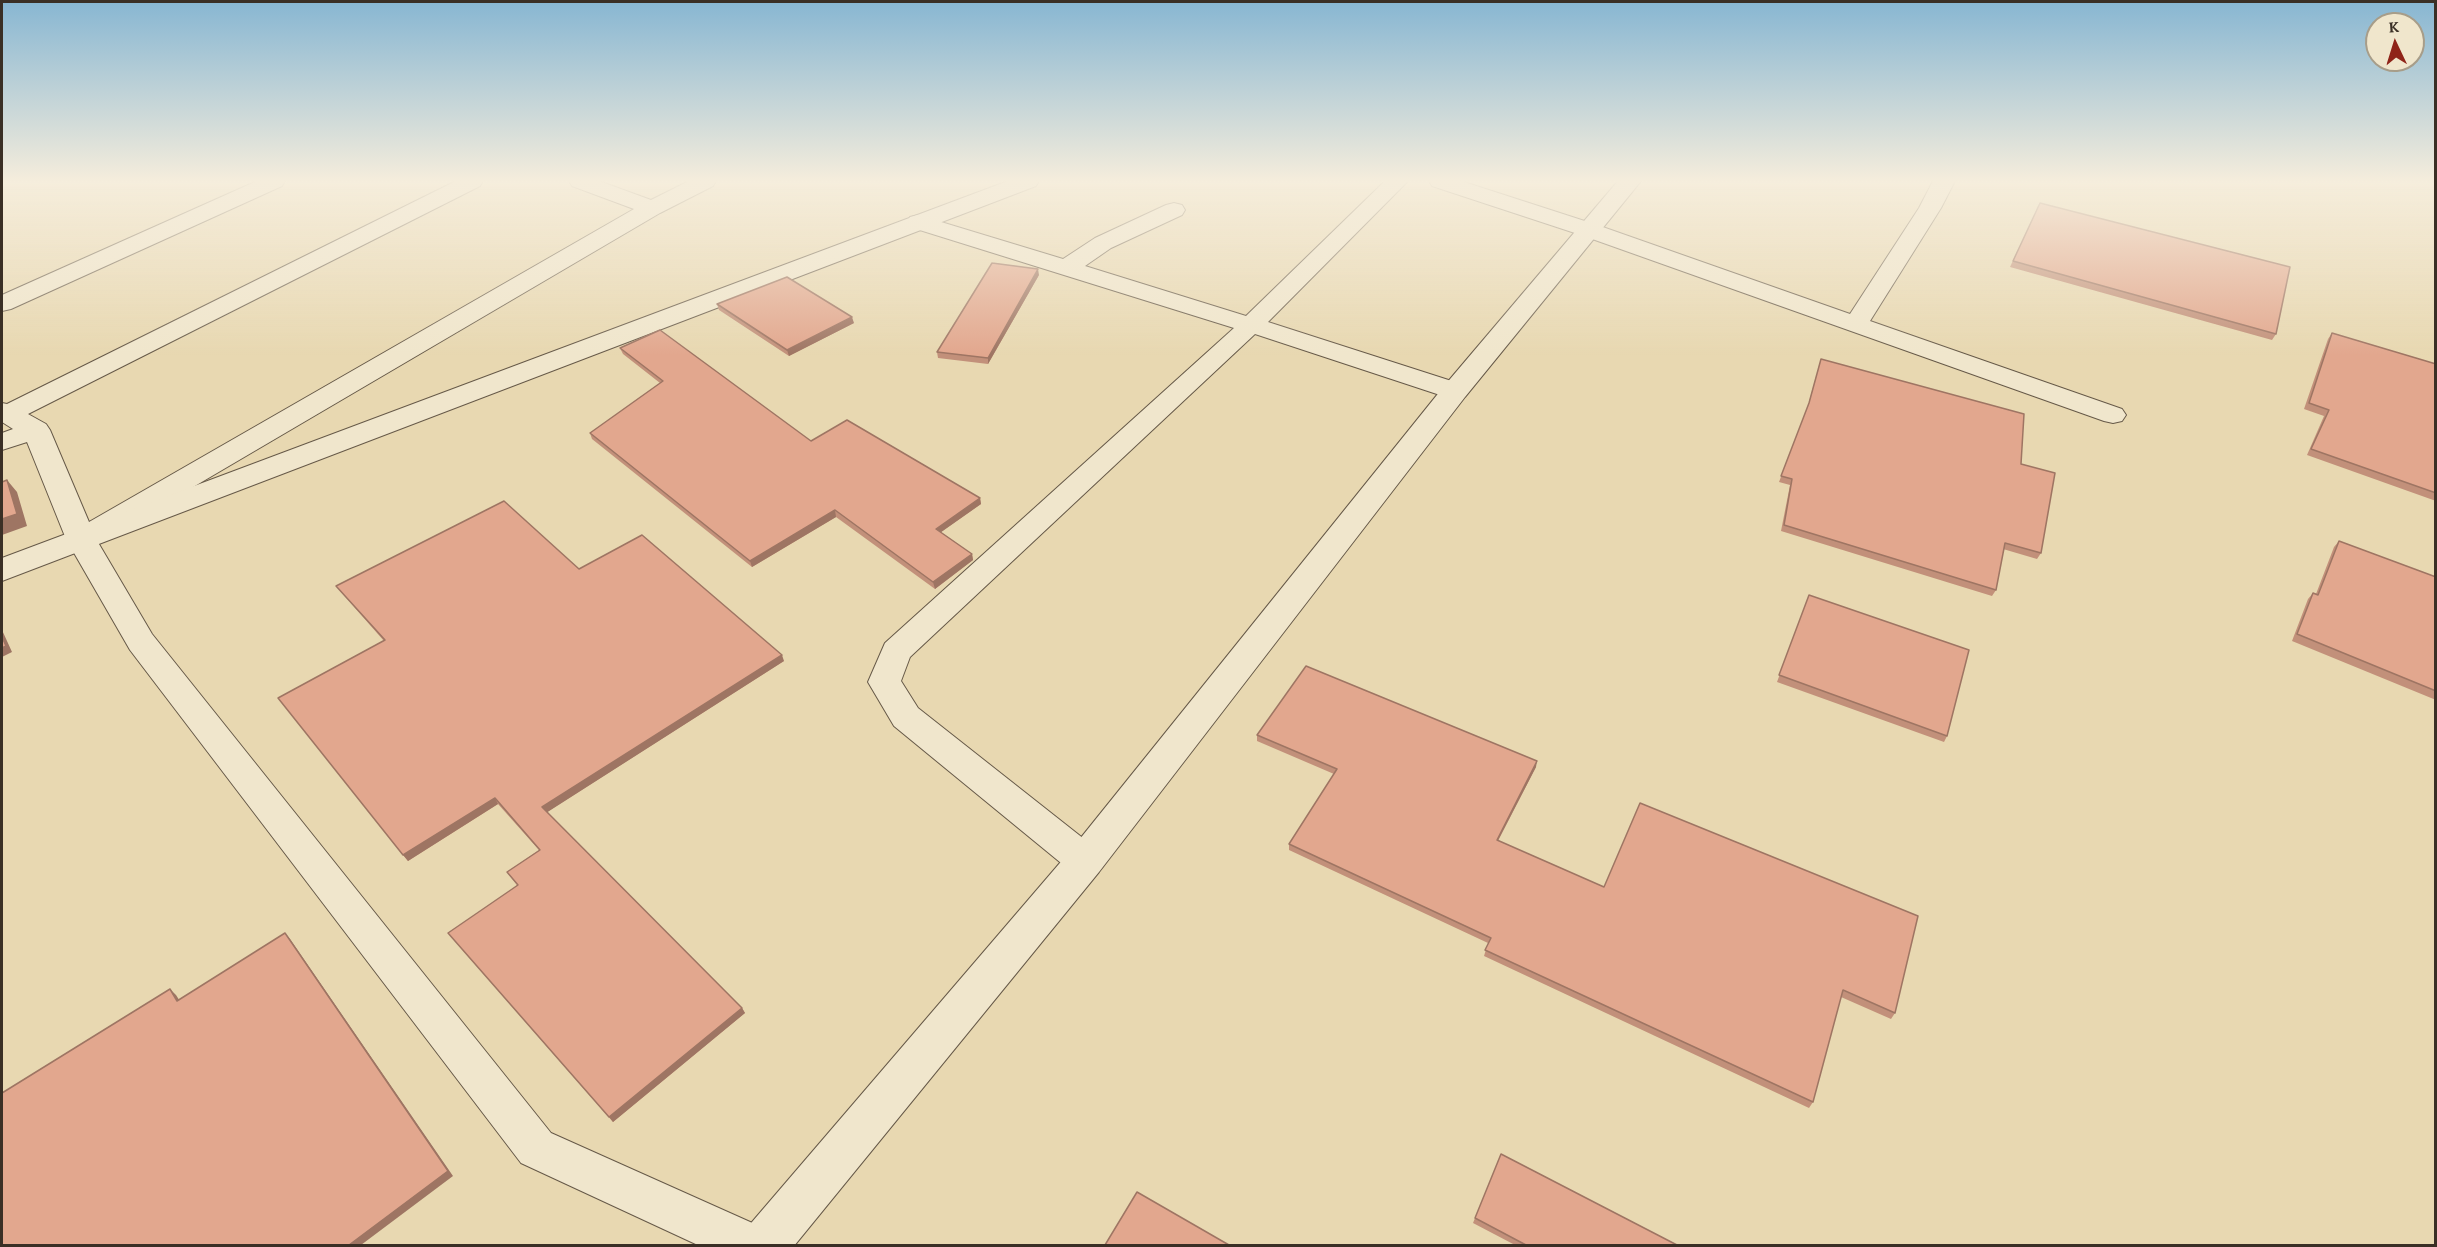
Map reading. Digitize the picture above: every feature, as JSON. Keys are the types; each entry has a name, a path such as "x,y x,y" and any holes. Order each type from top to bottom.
{"street":[{"path":"2,304 145,239"},
{"path":"362,239 12,424 141,642 536,1148 752,1245"},
{"path":"81,539 597,239"},
{"path":"2,570 873,239"},
{"path":"973,239 1251,324 1455,391"},
{"path":"1066,268 1111,239"},
{"path":"1085,861 906,717 884,682 896,651 1251,324 1338,239"},
{"path":"763,1245 1085,861 1455,391 1581,239"},
{"path":"1615,239 2113,415"},
{"path":"1856,324 1910,239"}],"building":[{"path":"2023,239 2181,239 2290,267 2276,334 2013,261"},
{"path":"992,263 1038,269 988,358 937,352"},
{"path":"787,277 852,317 787,350 717,304"},
{"path":"660,330 811,441 847,420 980,498 936,529 972,554 933,582 835,510 750,561 590,433 663,381 620,348"},
{"path":"2332,333 2436,364 2436,493 2311,449 2329,410 2309,403"},
{"path":"1821,359 2024,414 2021,464 2055,473 2041,553 2005,543 1996,590 1784,525 1792,479 1781,476 1809,403"},
{"path":"7,480 17,514 2,519 2,482"},
{"path":"504,501 579,569 642,535 782,655 542,807 742,1008 609,1117 448,933 518,885 507,872 540,850 495,798 403,855 278,698 385,640 336,586"},
{"path":"2339,541 2436,577 2436,691 2297,634 2313,593 2318,595"},
{"path":"1809,595 1969,650 1947,736 1779,675"},
{"path":"1306,666 1537,761 1497,840 1604,887 1640,803 1918,916 1895,1013 1843,990 1813,1102 1485,950 1491,938 1289,844 1337,769 1257,735"},
{"path":"285,933 448,1171 349,1245 2,1245 2,1093 170,989 177,1001"},
{"path":"1501,1154 1677,1245 1526,1245 1475,1218"},
{"path":"1137,1192 1229,1245 1105,1245"}]}
